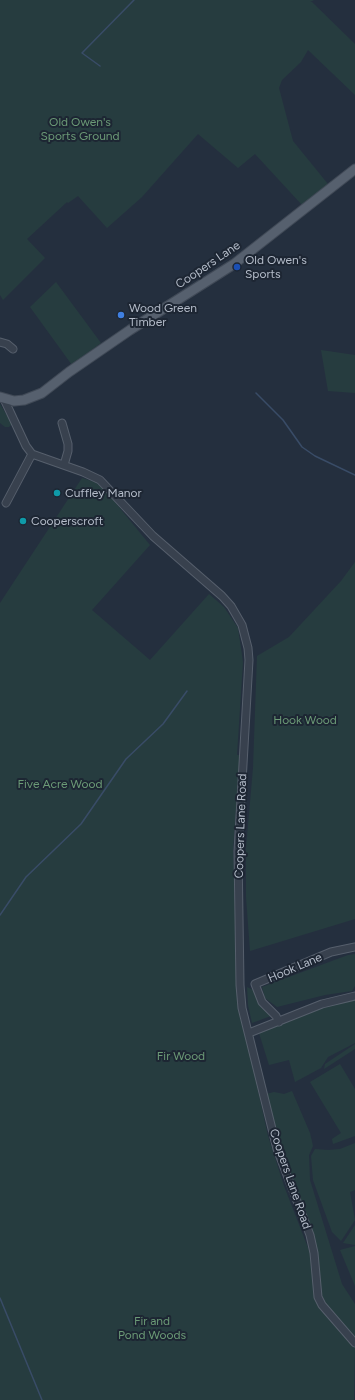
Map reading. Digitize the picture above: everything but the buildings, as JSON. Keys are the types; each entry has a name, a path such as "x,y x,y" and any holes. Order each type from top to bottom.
{"main road":[{"name":"Coopers Lane","path":"2,398 24,400 42,393 69,372 130,330 234,264 355,169"}],"street":[{"path":"0,342 7,344 13,349"},
{"path":"2,398 26,446 32,454 6,503"},
{"path":"62,422 68,444 68,451 64,466"},
{"name":"Coopers Lane Road","path":"32,454 88,474 109,488 133,517 148,532 222,596 238,616 245,634 249,660 238,851 240,985 242,1008 277,1149 310,1235 314,1253 318,1297 325,1309 355,1343"},
{"name":"Hook Lane","path":"279,1022 276,1016 262,1002 255,984 331,952 355,947"},
{"path":"249,1033 322,1004 355,996"}],"green space":[{"name":"Old Owen's Sports Ground","path":"0,0 314,0 310,2 312,2 355,44 355,95 308,50 301,62 282,80 279,88 293,141 328,184 302,205 255,154 238,168 198,134 142,197 107,228 78,196 68,203 67,202 27,239 45,258 3,300 0,295"},
{"path":"56,282 101,343 72,365 30,307"},
{"path":"321,350 355,355 355,393 328,391"},
{"path":"0,404 12,424 9,427 5,427 0,423"},
{"path":"82,478 95,482 105,490 150,545 92,610 150,660 209,594 224,607 238,628 243,662 237,755 240,755 233,849 240,1008 268,1136 284,1186 312,1258 318,1303 355,1348 354,1400 0,1400 0,603"},
{"name":"Hook Wood","path":"355,562 355,919 250,951 246,897 246,848 253,768 257,656 289,637 341,581"},
{"path":"355,954 355,986 352,991 325,995 277,1007 265,998 262,987 348,955"},
{"path":"247,987 253,990 260,1004 271,1016 252,1023 248,1005"},
{"path":"355,999 355,1043 328,1057 321,1068 295,1082 289,1060 269,1065 259,1033 321,1006"},
{"path":"355,1044 355,1049 324,1069 325,1064"},
{"path":"340,1064 355,1089 355,1136 333,1144 332,1139 341,1133 310,1082"},
{"path":"292,1091 310,1133 313,1146 309,1155 310,1180 342,1284 355,1304 355,1339 327,1306 322,1295 318,1252 308,1221 279,1149 266,1094 274,1092 284,1094"},
{"path":"355,1143 355,1190 350,1192 355,1220 341,1241 332,1232 313,1180 311,1156 315,1149 340,1149"},
{"path":"355,1225 355,1245 343,1243"},
{"path":"355,1246 355,1286 340,1250"}],"waterway":[{"path":"100,66 82,53 134,0"},
{"path":"256,393 283,420 302,447 315,456 355,475"},
{"path":"0,915 26,877 81,824 126,759 163,724 187,691"},
{"path":"0,1298 42,1400"}],"place":[{"name":"Old Owen's Sports","path":"237,267"},
{"name":"Wood Green Timber","path":"121,315"},
{"name":"Cuffley Manor","path":"57,493"},
{"name":"Cooperscroft","path":"23,521"}],"park label":[{"name":"Five Acre Wood","path":"60,784"},
{"name":"Fir Wood","path":"181,1056"},
{"name":"Fir and Pond Woods","path":"152,1328"}]}
